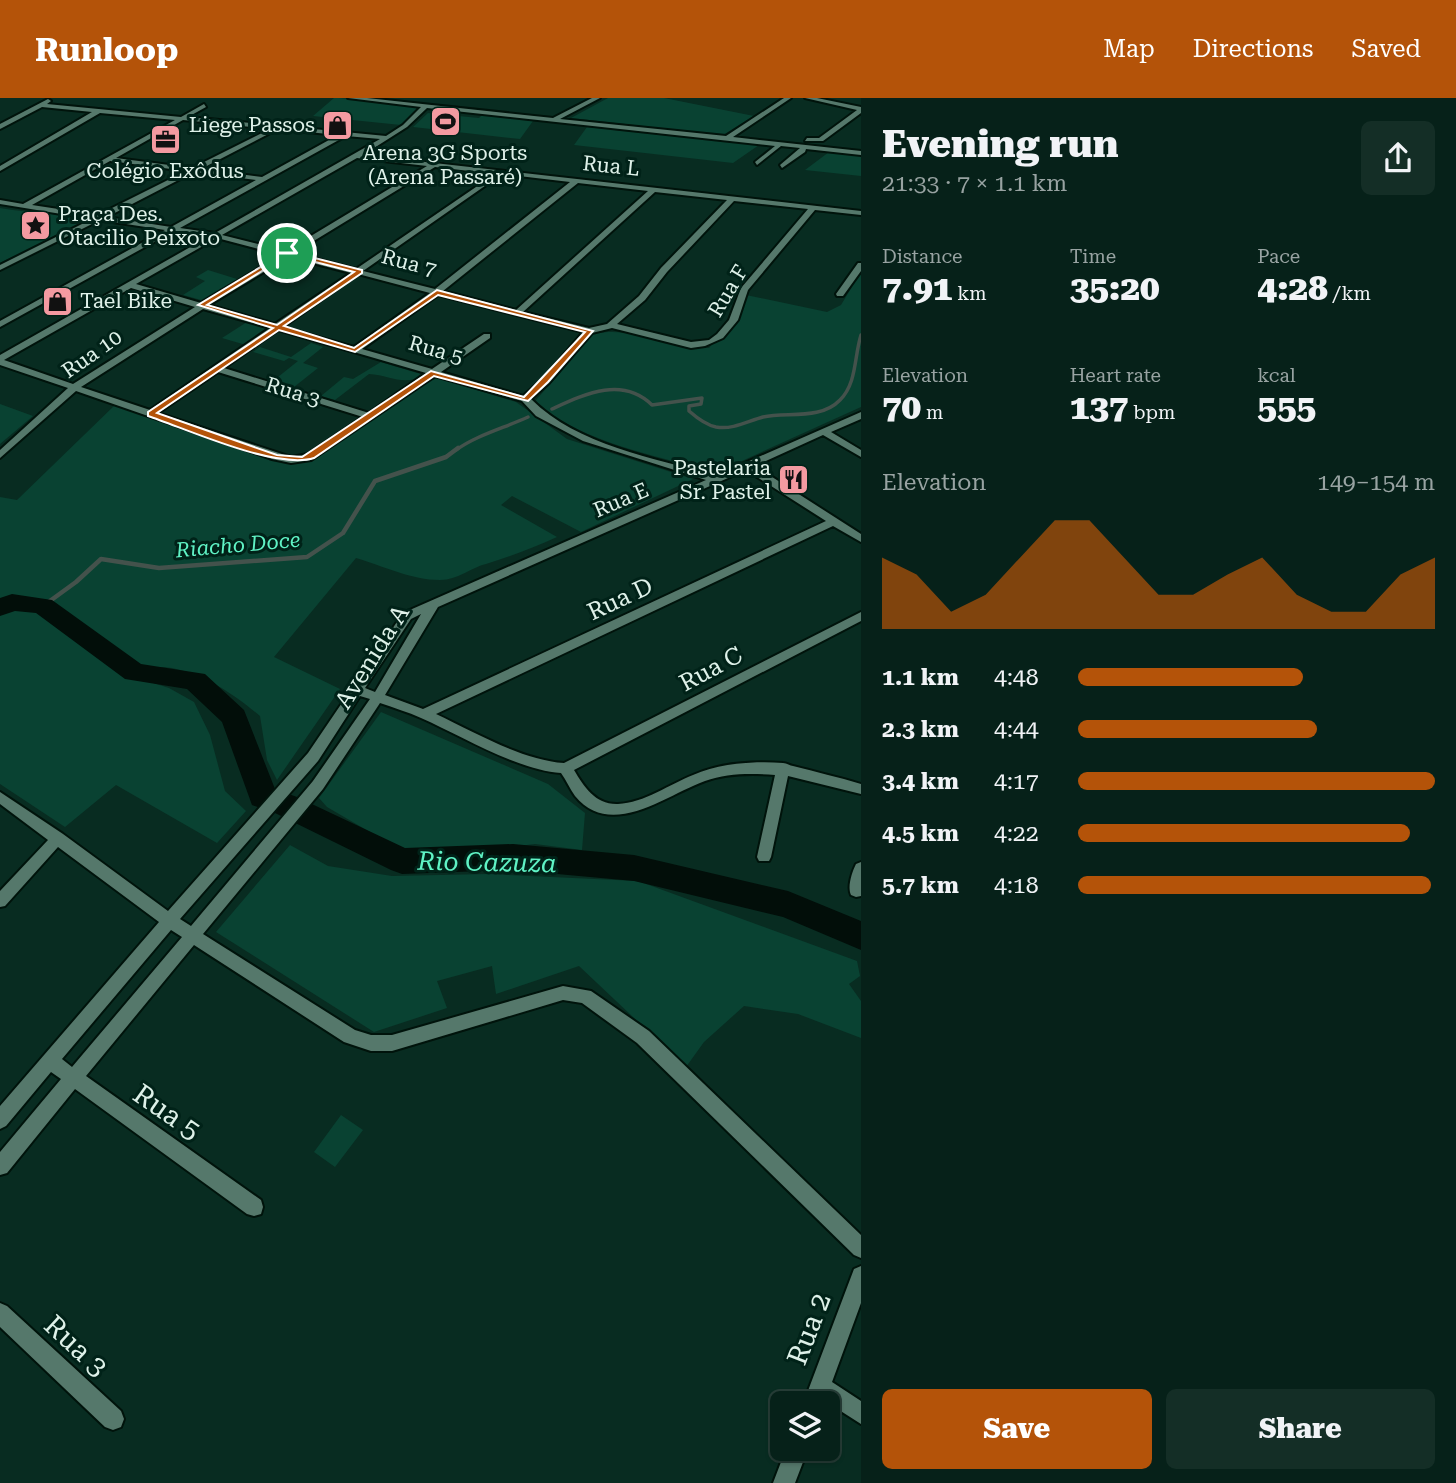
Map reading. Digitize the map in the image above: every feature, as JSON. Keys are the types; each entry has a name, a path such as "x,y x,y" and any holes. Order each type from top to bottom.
{"street":[{"path":"0,127 52,98"},
{"path":"351,98 861,151"},
{"path":"398,103 410,98"},
{"path":"554,120 597,98"},
{"path":"726,139 788,98"},
{"path":"808,98 861,109"},
{"path":"40,105 387,138"},
{"path":"26,205 204,106"},
{"path":"0,361 357,156 405,126 426,106"},
{"path":"736,132 818,141 861,109"},
{"path":"0,169 98,111"},
{"path":"0,268 278,127"},
{"path":"0,324 345,134"},
{"path":"757,163 778,147 778,144"},
{"path":"782,166 803,151 803,146"},
{"name":"Rua L","path":"357,156 861,213"},
{"path":"111,159 262,179"},
{"name":"Rua 10","path":"0,455 75,387 202,305 435,164"},
{"path":"150,414 503,172"},
{"path":"355,350 437,292 577,180"},
{"path":"517,313 654,189"},
{"path":"526,399 546,381 589,331 604,330 642,298 664,270 733,198"},
{"name":"Rua 7","path":"0,202 217,236 589,331"},
{"name":"Rua F","path":"611,325 691,345 705,345 716,341 742,307 744,290 813,208"},
{"path":"840,294 861,265"},
{"name":"Rua 5","path":"132,286 526,399 531,407 579,436 717,480"},
{"path":"0,361 291,460 311,457 487,336"},
{"name":"Rua 3","path":"218,369 369,416"},
{"name":"Rua E","path":"435,601 861,415"},
{"path":"825,432 861,454"},
{"path":"748,466 861,539"},
{"name":"Rua D","path":"425,714 833,522"},
{"name":"Avenida A","path":"0,1120 296,778 328,735 402,621 435,601"},
{"name":"Avenida A","path":"0,1167 318,785 379,697 435,601"},
{"name":"Rua C","path":"565,768 861,616"},
{"path":"357,690 425,714 527,760 547,767 565,768 574,787 600,807 611,811 637,807 698,777 722,771 783,768 861,789"},
{"path":"764,857 783,768"},
{"path":"0,797 170,921 350,1036 371,1043 392,1043 563,993 585,996 643,1037 861,1248"},
{"path":"0,901 58,838"},
{"path":"856,891 861,868"},
{"name":"Rua 5","path":"50,1061 71,1079 254,1207"},
{"name":"Rua 2","path":"818,1391 861,1276"},
{"name":"Rua 3","path":"0,1313 113,1419"},
{"path":"840,1404 861,1413"},
{"path":"785,1483 793,1461"}],"green space":[{"path":"334,98 420,106 401,125 313,116"},
{"path":"608,98 664,98 754,116 723,135 571,118"},
{"path":"428,113 479,118 482,115 533,121 520,139 413,127"},
{"path":"587,127 759,145 733,163 574,145"},
{"path":"829,152 861,156 861,176 805,170"},
{"name":"Praça Des. Otacilio Peixoto","path":"0,208 65,215 87,219 0,263"},
{"path":"208,270 237,279 201,300 183,295 205,281 196,277"},
{"path":"861,272 861,407 722,470 709,471 619,446 576,429 537,404 536,400 594,334 623,333 709,348 744,306 746,295 827,312 841,305"},
{"path":"247,322 268,329 246,345 222,338"},
{"path":"311,343 323,347 303,363 318,368 294,387 273,381 298,361 289,358 284,361 253,352 260,347 291,357"},
{"path":"381,362 424,375 403,380 369,374 335,400 321,396 344,377 353,379"},
{"path":"438,378 516,402 567,439 693,479 581,532 512,496 501,505 557,537 453,578 419,578 356,558 274,657 340,689 277,780 267,760 260,716 238,699 213,683 173,668 156,667 134,677 169,688 194,702 210,735 225,791 246,811 217,843 116,785 65,827 0,784 0,497 17,500 115,405 221,444 289,463 315,458 429,381"},
{"path":"0,404 33,416 0,444"},
{"path":"381,712 548,784 585,813 582,850 535,844 446,855 415,852 387,842 327,807 319,798"},
{"path":"290,845 328,866 392,876 488,874 638,881 857,961 860,976 849,984 861,1001 861,1038 798,1014 744,1006 704,1042 686,1067 579,966 496,994 492,966 437,981 447,1008 374,1032 216,932"},
{"path":"341,1115 363,1130 335,1167 314,1152"}],"waterway":[{"name":"Riacho Doce","path":"552,409 590,393 616,390 628,391 652,405 702,398 701,404 689,406 689,411 705,423 722,428 763,417 814,413 832,406 845,393 852,378 861,335"},
{"name":"Riacho Doce","path":"456,450 528,417"},
{"name":"Riacho Doce","path":"43,606 76,582 101,559 159,568 307,557 343,533 375,481 446,457 458,448"},
{"name":"Rio Cazuza","path":"0,608 12,602 43,606 134,672 195,681 234,717 263,797 286,805 402,861 513,857 634,868 788,905 861,936"}],"place":[{"name":"Arena 3G Sports (Arena Passaré)","path":"445,121"},
{"name":"Liege Passos","path":"338,125"},
{"name":"Colégio Exôdus","path":"165,139"},
{"name":"Praça Des. Otacilio Peixoto","path":"35,226"},
{"name":"Tael Bike","path":"57,301"},
{"name":"Pastelaria Sr. Pastel","path":"794,480"}],"route":[{"path":"287,253 202,305 278,327 355,350 437,292 589,331 546,381 526,399 433,373 311,457 303,459 276,457 150,414 275,330 278,327 359,271 287,253"}]}
